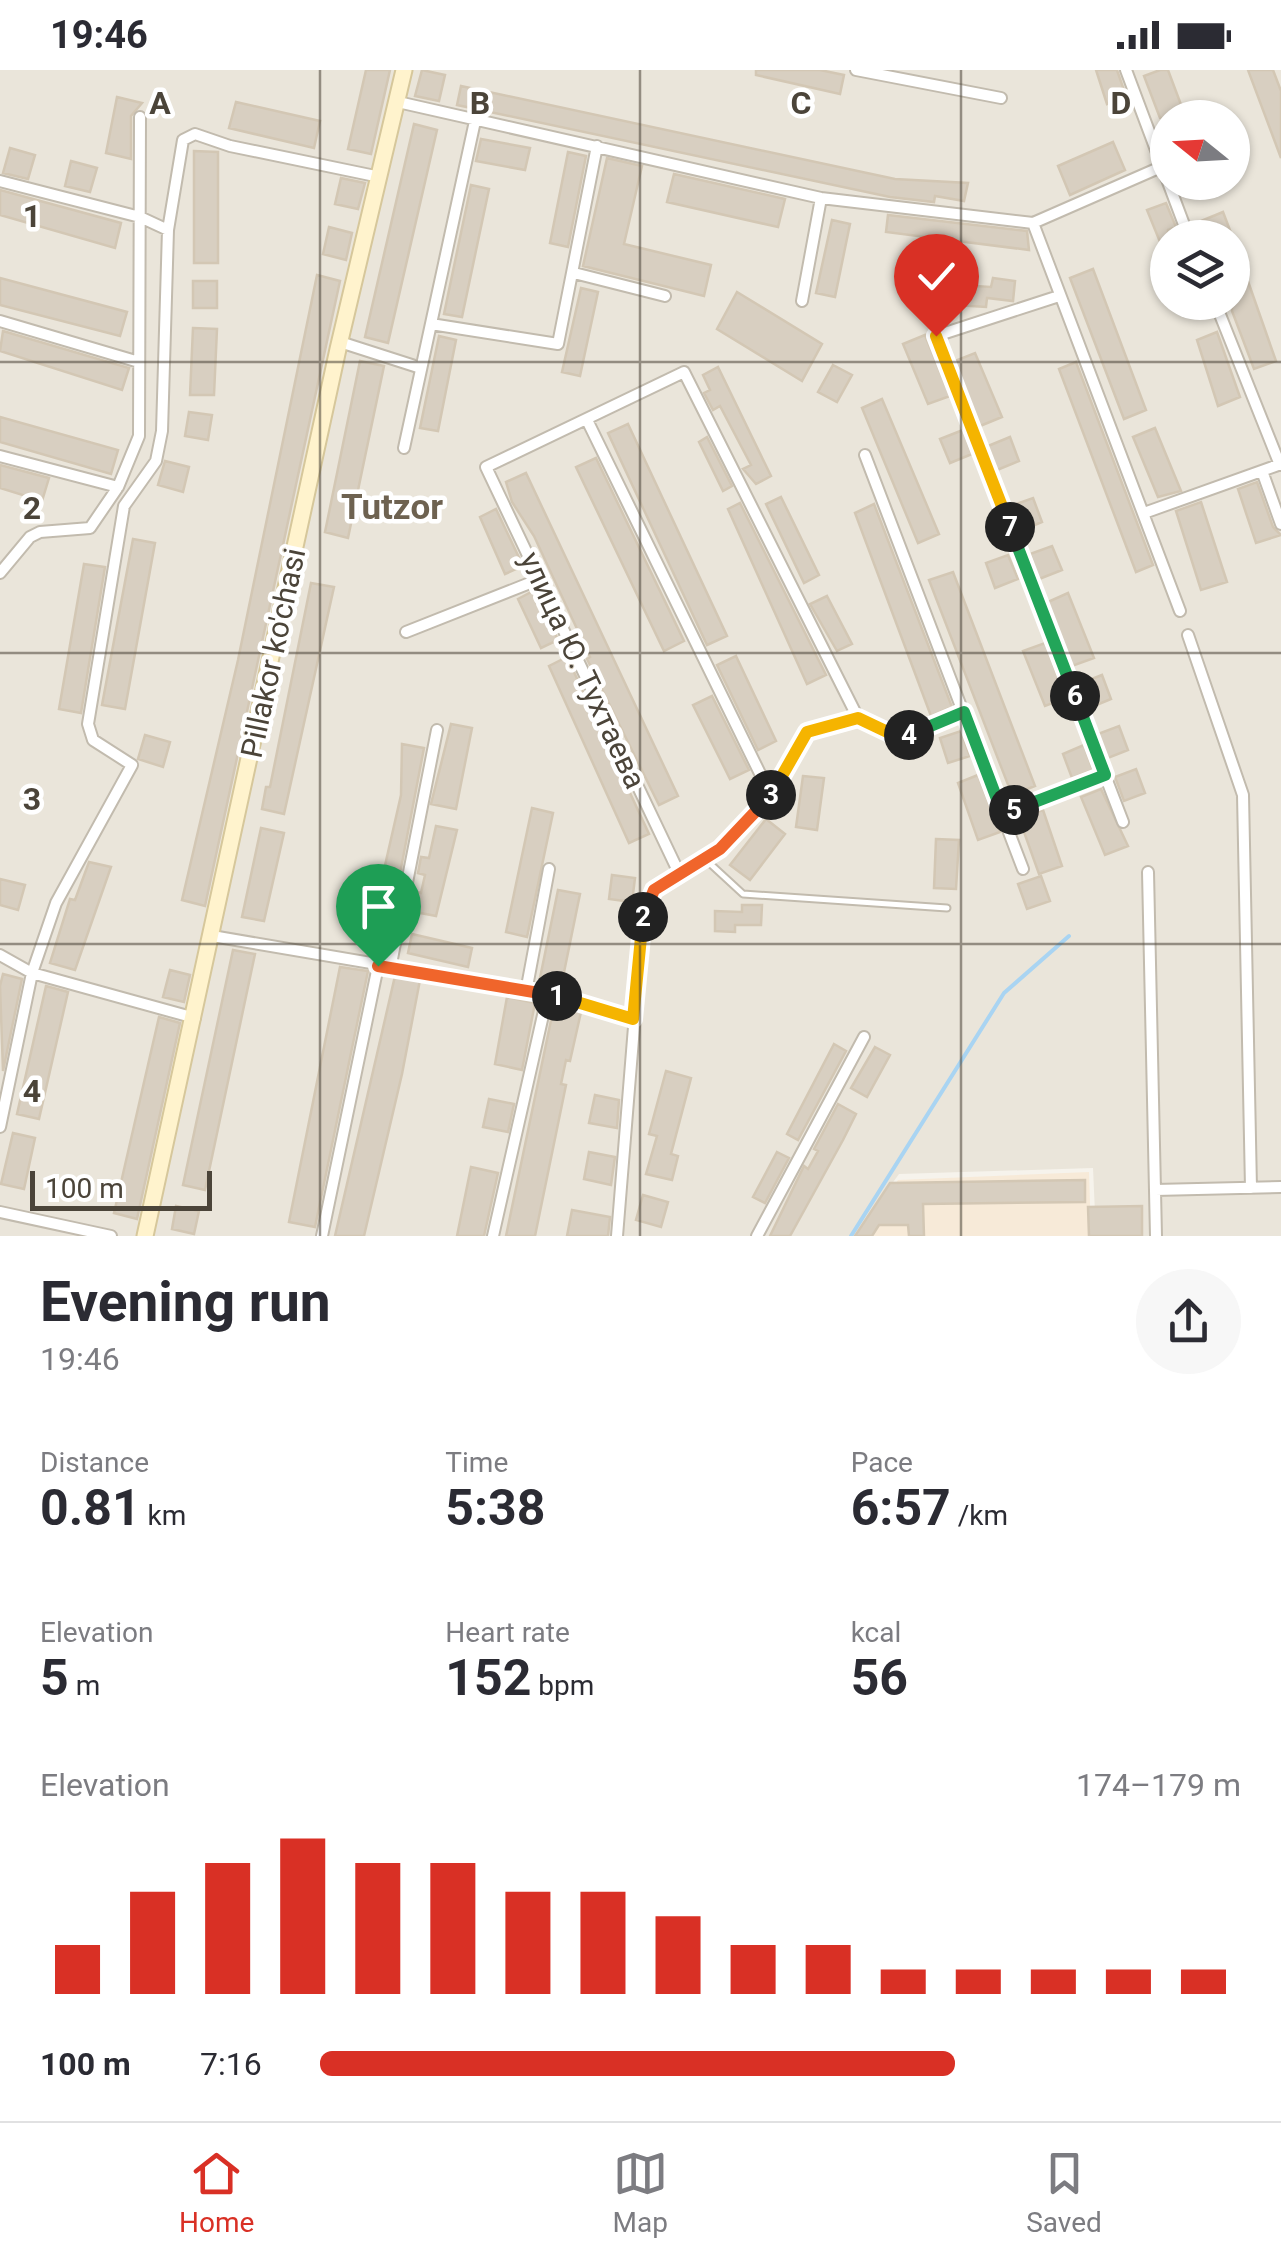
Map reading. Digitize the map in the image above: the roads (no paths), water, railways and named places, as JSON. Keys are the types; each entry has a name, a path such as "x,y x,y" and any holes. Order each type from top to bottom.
{"street":[{"name":"Pillakor ko'chasi","path":"145,1236 340,342 404,70"},
{"path":"856,70 1001,98"},
{"path":"1126,70 1150,137"},
{"path":"398,102 822,198 1033,223 1150,173"},
{"path":"0,573 30,537 40,532 90,528 118,487 139,436 140,117"},
{"path":"404,448 475,121"},
{"path":"0,1127 32,973 56,903 132,765 93,740 88,724 124,506 156,461 162,432 168,230 183,140 195,134 230,146 380,177"},
{"path":"431,324 558,344 597,146"},
{"path":"0,181 140,217 168,230"},
{"path":"802,301 822,198"},
{"path":"1033,223 1180,611"},
{"path":"574,273 666,296"},
{"path":"1060,296 936,336 1124,822"},
{"path":"1144,513 1280,464 1222,320"},
{"path":"0,321 139,362"},
{"path":"340,342 421,368"},
{"path":"771,796 588,422 684,372 858,718 900,738 964,712"},
{"name":"улица Ю. Тухтаева","path":"588,422 486,467 679,873"},
{"path":"864,455 1023,869"},
{"path":"0,456 118,487"},
{"path":"1262,471 1281,524"},
{"path":"406,632 540,579"},
{"path":"1188,634 1243,795 1251,1188"},
{"path":"633,1236 618,1234 633,1019 644,916 654,890 720,849 771,796 807,732 858,718"},
{"path":"322,1236 436,730"},
{"path":"1003,815 1105,775"},
{"path":"526,992 548,869"},
{"path":"1148,872 1156,1236"},
{"path":"212,936 548,993 633,1019"},
{"path":"0,954 32,973 195,1018"},
{"path":"493,1236 548,993"},
{"path":"756,1236 864,1038"},
{"path":"1155,1190 1281,1187"},
{"path":"0,1212 111,1236"}],"lane":[{"path":"702,857 743,894 947,908"}],"waterway":[{"path":"851,1236 1004,993 1069,936"}],"district":[{"name":"Tutzor","path":"392,507"}]}
